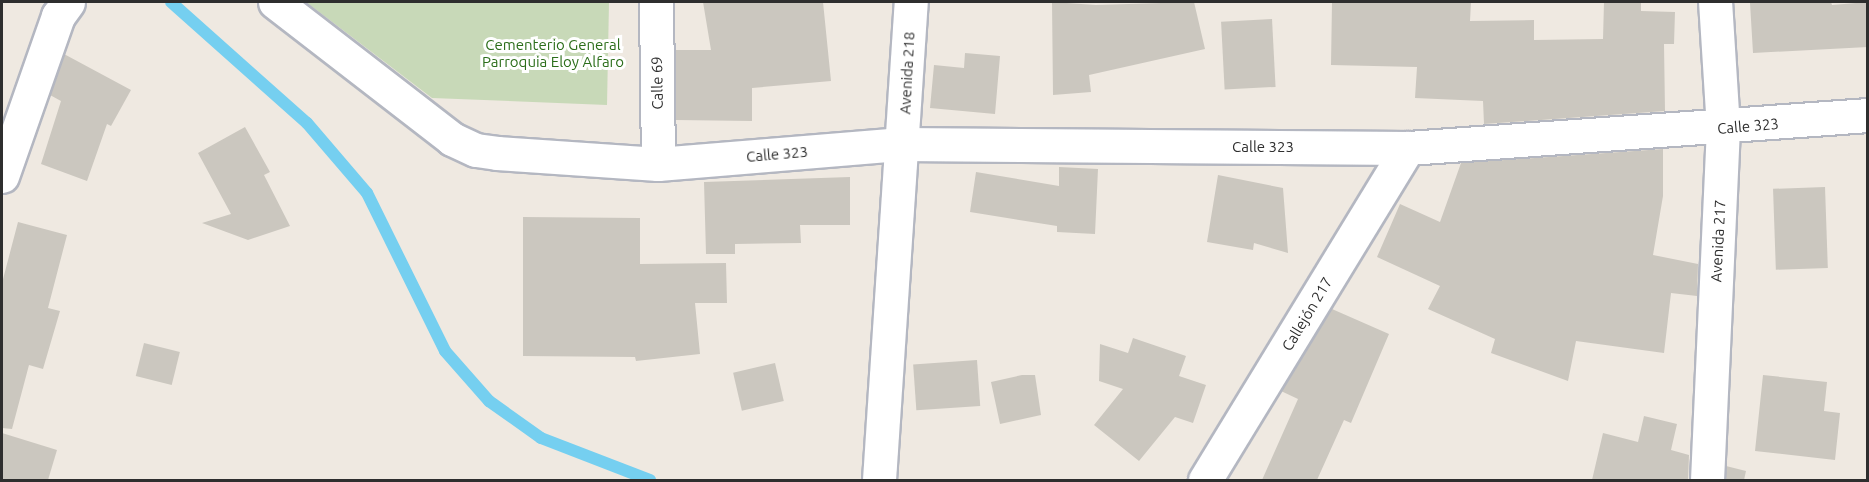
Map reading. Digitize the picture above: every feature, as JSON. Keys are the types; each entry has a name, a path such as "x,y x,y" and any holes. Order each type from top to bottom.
{"street":[{"name":"Calle 323","path":"275,2 452,139 476,150 658,164 902,144 1408,148 1723,128 1868,115"},
{"name":"Calle 69","path":"657,2 658,164"},
{"name":"Avenida 218","path":"879,480 911,2"},
{"name":"Avenida 217","path":"1707,480 1723,128 1715,2"},
{"path":"2,176 63,9"},
{"name":"Callejón 217","path":"1205,480 1408,148"}],"green space":[{"name":"Cementerio General Parroquia Eloy Alfaro","path":"306,2 609,2 607,105 432,98"}],"building":[{"path":"703,2 823,2 831,81 752,88 752,121 676,120 676,50 711,50"},
{"path":"1052,2 1096,5 1194,2 1205,49 1089,75 1091,92 1053,95"},
{"path":"1332,2 1471,2 1470,21 1534,20 1534,40 1603,39 1604,2 1641,2 1641,11 1675,12 1674,44 1664,44 1665,111 1484,124 1483,101 1415,98 1417,67 1331,65"},
{"path":"1831,2 1832,5 1868,2 1868,47 1753,53 1750,3"},
{"path":"1272,19 1276,87 1225,90 1221,22"},
{"path":"965,53 1000,56 995,114 930,108 934,65 964,68"},
{"path":"64,54 131,90 111,126 107,124 87,181 41,164 61,101 50,95"},
{"path":"245,127 270,172 264,175 290,226 248,240 202,223 231,214 198,153"},
{"path":"1663,149 1663,196 1653,255 1698,264 1697,296 1671,293 1664,353 1576,341 1568,381 1491,353 1495,339 1428,309 1440,286 1377,257 1400,204 1440,222 1461,163"},
{"path":"1059,167 1098,169 1095,234 1057,232 1057,226 970,212 976,172 1059,186"},
{"path":"1218,175 1283,188 1288,253 1254,243 1253,250 1207,242"},
{"path":"850,177 850,225 800,225 801,243 735,244 735,254 706,254 704,182"},
{"path":"1825,187 1828,268 1776,270 1773,189"},
{"path":"523,217 640,218 640,264 726,263 727,303 695,303 700,354 636,361 635,357 523,356"},
{"path":"18,222 67,235 48,308 60,311 43,369 29,365 12,429 2,428 2,283"},
{"path":"1332,309 1389,334 1351,423 1344,420 1317,480 1262,480 1298,399 1281,391"},
{"path":"1133,338 1186,356 1179,376 1206,385 1193,423 1175,417 1139,461 1094,425 1123,389 1099,381 1100,344 1128,353"},
{"path":"144,343 180,352 172,385 136,376"},
{"path":"977,360 980,406 916,410 913,364"},
{"path":"775,363 784,401 742,411 733,373"},
{"path":"1022,375 1035,375 1041,415 1000,424 991,382"},
{"path":"1763,375 1827,382 1824,411 1840,413 1835,460 1755,451"},
{"path":"1644,416 1677,424 1671,450 1689,455 1688,480 1592,480 1603,433 1638,442"},
{"path":"2,433 57,450 48,480 2,480"},
{"path":"1726,466 1746,471 1744,480 1726,480"}],"waterway":[{"path":"171,2 307,123 367,193 445,351 489,401 541,438 650,480"}]}
